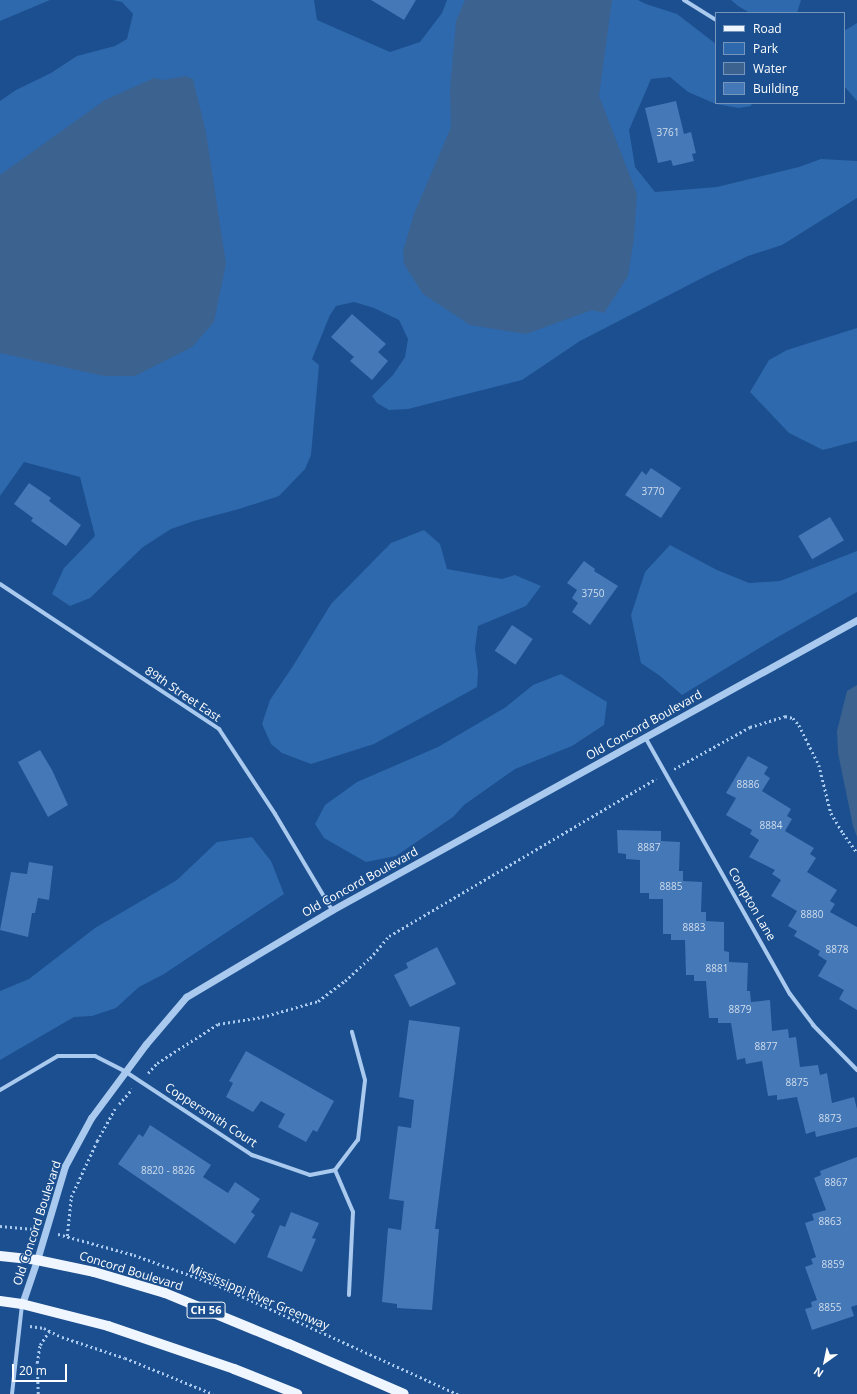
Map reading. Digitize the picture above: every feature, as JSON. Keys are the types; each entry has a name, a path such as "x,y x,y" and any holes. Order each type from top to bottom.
{"main road":[{"name":"Concord Boulevard","path":"0,1256 37,1260 94,1272 165,1293 289,1344 404,1394"},
{"path":"0,1301 22,1304 108,1326 234,1369 297,1394"}],"street":[{"path":"684,0 715,19"},
{"name":"89th Street East","path":"0,584 219,729 275,814 332,910"},
{"name":"Old Concord Boulevard","path":"22,1304 37,1260 65,1166 91,1118 146,1044 186,997 332,910 857,620"},
{"name":"Compton Lane","path":"645,737 790,994 813,1025 857,1070"},
{"path":"349,1295 353,1212 335,1170 358,1140 365,1080 352,1032"},
{"name":"Coppersmith Court","path":"0,1090 58,1056 94,1056 140,1080 252,1155 310,1175 335,1170"},
{"path":"12,1394 22,1304"}],"path":[{"path":"67,1236 71,1197 82,1171 116,1107 157,1063 218,1024 262,1017 318,1001 345,981 370,958 390,936 666,774 750,727 785,716 793,718 799,724 819,765 831,813 857,852"},
{"name":"Mississippi River Greenway","path":"0,1226 46,1230 134,1255 215,1284 458,1394"},
{"path":"20,1326 44,1328 62,1337 125,1358 213,1394"},
{"path":"38,1394 37,1363 40,1345 49,1331"}],"green space":[{"path":"0,0 50,0 0,21"},
{"path":"112,0 314,0 317,20 390,52 420,42 442,13 447,0 638,0 677,14 715,43 715,104 688,92 670,77 651,79 629,130 635,167 655,192 717,187 799,167 821,159 857,161 857,198 782,245 748,256 708,275 580,341 522,380 408,409 389,410 377,403 372,396 393,375 405,357 408,339 399,320 374,308 354,302 336,306 330,315 312,359 319,365 311,455 305,469 279,496 171,529 143,547 90,598 70,606 52,594 64,568 95,536 80,477 24,462 0,496 0,101 16,90 51,73 77,56 115,46 127,39 133,14 122,2"},
{"path":"731,0 801,0 797,12 748,12"},
{"path":"857,23 857,101 845,87 845,30"},
{"path":"716,104 752,104 751,106 739,108"},
{"path":"857,328 857,441 823,450 789,433 750,392 769,360 787,350"},
{"path":"424,530 440,544 447,569 502,579 515,575 541,586 526,606 478,626 475,648 478,672 477,687 374,744 311,764 282,753 271,744 262,724 270,700 331,604 391,543"},
{"path":"670,545 717,570 749,583 780,581 857,551 857,592 776,638 682,695 660,676 641,663 631,615 645,572"},
{"path":"561,674 607,702 604,725 572,746 515,769 464,805 453,817 396,856 366,862 324,838 315,824 325,805 357,782 438,747 506,707 533,685"},
{"path":"252,837 271,861 284,894 164,974 139,987 116,1008 92,1016 74,1017 0,1060 0,991 29,979 95,928 177,880 217,842"}],"water":[{"path":"465,0 612,0 599,96 637,194 634,239 628,276 604,313 592,310 526,334 470,325 423,294 404,264 403,251 414,214 451,127 450,89 456,21"},
{"path":"186,76 193,79 206,132 226,264 214,322 192,347 135,376 104,376 0,353 0,175 105,100 154,78 163,80"},
{"path":"857,685 857,837 853,826 838,753 837,731 847,691"}],"building":[{"path":"371,0 416,0 404,20"},
{"path":"676,101 684,134 691,132 696,153 692,154 694,161 673,166 671,160 658,163 645,108"},
{"path":"352,314 386,344 378,352 388,361 372,380 350,361 354,357 331,337"},
{"path":"651,468 681,488 661,518 625,495 642,471 646,475"},
{"path":"29,483 51,498 49,501 81,525 66,546 31,521 33,518 14,504"},
{"path":"830,517 844,540 812,559 798,536"},
{"path":"584,561 595,569 594,571 618,586 590,625 572,612 578,603 572,598 577,590 567,583"},
{"path":"512,625 533,639 515,665 495,651"},
{"path":"40,750 52,770 68,805 48,817 18,762"},
{"path":"748,756 768,767 764,774 770,778 762,791 791,809 787,816 792,819 785,831 814,848 810,854 816,858 807,872 837,890 830,901 835,904 830,912 857,927 857,1010 839,999 844,990 818,976 827,961 818,955 820,951 794,936 797,931 788,926 797,911 771,896 781,880 772,874 775,870 749,857 759,840 750,834 752,830 726,815 736,798 726,793"},
{"path":"617,830 661,831 661,841 680,842 679,871 683,871 683,881 702,882 701,912 706,912 706,921 724,922 724,951 729,952 729,962 748,963 747,991 750,991 751,1002 770,1000 772,1031 788,1029 789,1038 796,1037 800,1067 818,1065 820,1075 827,1073 832,1103 854,1097 857,1109 857,1127 816,1137 815,1131 806,1134 797,1097 777,1100 777,1095 768,1096 762,1061 746,1064 745,1058 737,1060 731,1023 718,1023 718,1018 709,1018 706,981 694,981 694,975 686,975 685,940 671,940 671,934 663,934 663,899 649,899 649,893 640,893 640,860 626,859 626,854 618,853"},
{"path":"29,862 53,866 49,900 38,898 35,913 32,913 28,937 0,930 11,872 27,874"},
{"path":"437,947 456,984 410,1007 394,975 408,968 406,963"},
{"path":"409,1020 460,1027 435,1229 439,1229 432,1310 397,1308 397,1304 382,1302 388,1228 401,1230 404,1201 389,1199 398,1126 411,1128 414,1100 399,1097"},
{"path":"246,1051 334,1101 317,1132 313,1130 306,1142 278,1127 285,1114 261,1101 253,1112 226,1097 233,1083 229,1081"},
{"path":"150,1125 211,1165 203,1177 228,1193 235,1182 260,1199 251,1212 255,1215 235,1244 118,1164 139,1134 143,1137"},
{"path":"857,1157 857,1305 851,1307 854,1316 812,1330 805,1309 812,1307 811,1302 817,1300 805,1267 813,1264 811,1259 816,1257 805,1223 814,1220 812,1214 826,1210 814,1178 821,1175 820,1171"},
{"path":"291,1212 319,1223 312,1238 316,1239 302,1272 267,1257 280,1225 285,1227"}]}
